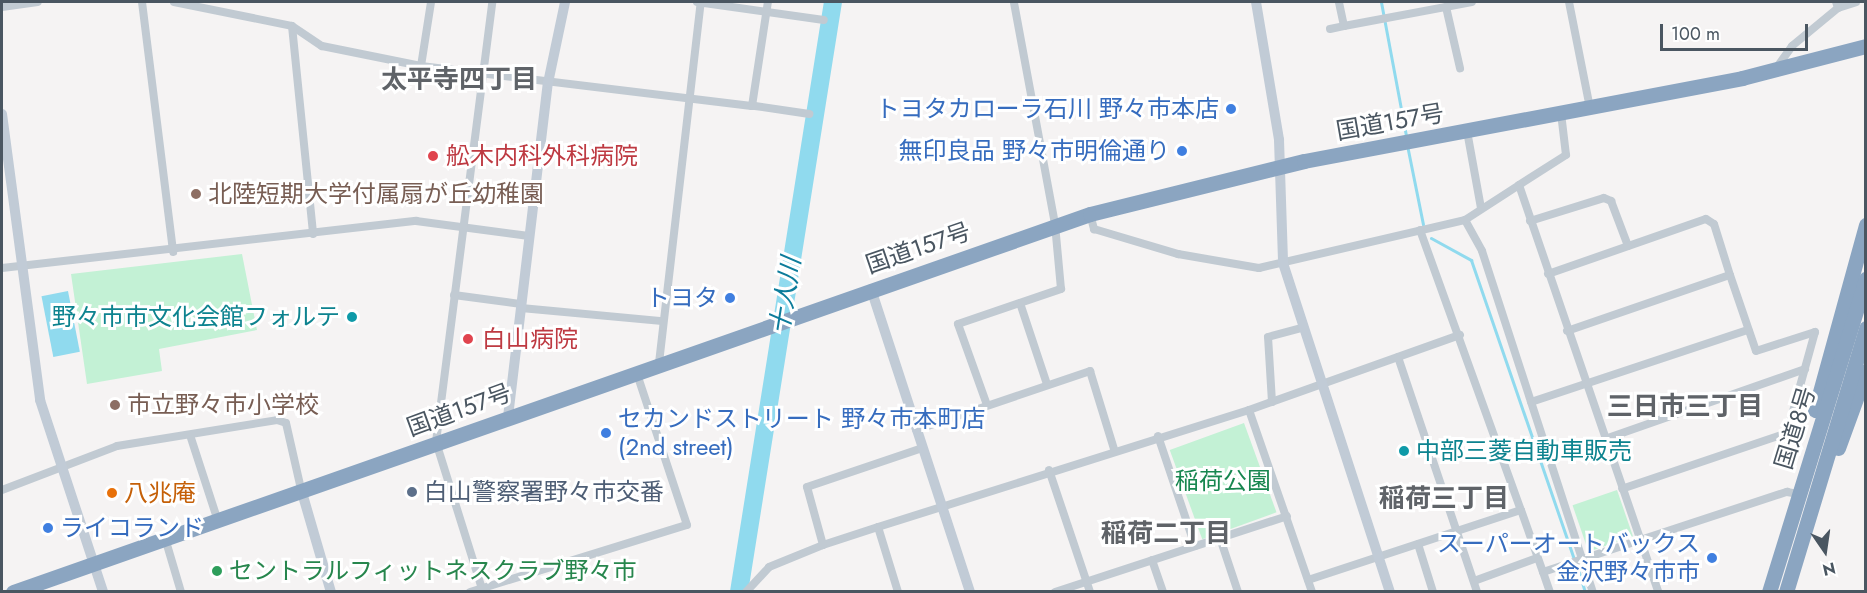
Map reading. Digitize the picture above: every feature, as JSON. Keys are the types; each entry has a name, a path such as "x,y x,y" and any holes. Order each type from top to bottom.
{"highway":[{"name":"国道157号","path":"18,591 217,518 1055,224 1280,166 1774,71 1866,46"},
{"path":"1800,489 1828,353 1866,225"},
{"name":"国道8号","path":"1769,591 1866,279"},
{"name":"国道8号","path":"1786,591 1866,328"},
{"path":"1799,552 1866,371"}],"street":[{"path":"2,7 38,2"},
{"path":"142,2 173,252"},
{"path":"174,2 292,26 322,46 421,66 809,114"},
{"path":"421,66 431,2"},
{"path":"482,590 436,442 492,2"},
{"path":"508,417 548,83 565,2"},
{"path":"659,363 699,2 824,20"},
{"path":"755,106 768,2"},
{"path":"987,405 958,324 1061,289 1055,224 1014,2"},
{"path":"1256,2 1280,166 1284,263 1320,385 1390,591"},
{"path":"1339,2 1344,26"},
{"path":"1330,29 1384,19 1426,6 1446,7 1472,2"},
{"path":"1569,2 1590,108"},
{"path":"1774,71 1792,46 1837,5 1856,2"},
{"path":"1446,7 1460,69"},
{"path":"292,26 313,234"},
{"path":"1090,214 1094,230 1178,254 1233,267 1284,263 1466,220 1481,208 1566,155 1562,113"},
{"path":"2,114 20,267 40,400 103,591"},
{"path":"1467,131 1481,208"},
{"path":"1519,185 1567,331 1658,591"},
{"path":"1530,221 1604,198 1611,201 1628,246"},
{"path":"1548,274 1706,219 1714,224 1756,351 1815,332 1787,433 1622,489"},
{"path":"1466,220 1482,251 1593,591"},
{"path":"2,268 173,252 416,221 464,225 529,236"},
{"path":"1420,230 1460,335 1550,591"},
{"path":"1567,331 1730,275"},
{"path":"871,289 970,591"},
{"path":"454,295 521,306 662,321"},
{"path":"1020,303 1047,384"},
{"path":"1272,402 1268,338 1302,328"},
{"path":"1531,402 1748,330"},
{"path":"746,591 769,567 823,545 941,504 1114,449 1249,410 1460,335"},
{"path":"1398,357 1477,591"},
{"path":"1605,439 1805,369"},
{"path":"470,591 482,590 687,525 636,371"},
{"path":"916,430 1090,371 1114,449"},
{"path":"1249,410 1312,591"},
{"path":"2,490 117,446 286,423 301,489 331,591"},
{"path":"190,435 217,518"},
{"path":"1158,436 1195,546"},
{"path":"823,545 807,487 922,448"},
{"path":"1049,470 1090,591"},
{"path":"1543,572 1800,489"},
{"path":"1308,580 1521,510"},
{"path":"1054,591 1287,516"},
{"path":"878,527 898,591"},
{"path":"165,538 181,591"},
{"path":"1220,538 1238,591"},
{"path":"1418,544 1433,591"},
{"path":"1474,580 1538,558"},
{"path":"1152,560 1162,591"}],"green space":[{"path":"242,254 257,330 159,349 162,371 87,384 71,274"},
{"name":"稲荷公園","path":"1244,423 1276,512 1202,539 1170,450"},
{"path":"1617,490 1633,536 1589,552 1573,505"}],"water":[{"path":"68,291 80,352 53,357 41,296"}],"waterway":[{"name":"十人川","path":"739,592 833,2"},
{"path":"1381,2 1406,135"},
{"path":"1407,145 1423,224"},
{"path":"1431,238 1471,260 1573,557"},
{"path":"1577,566 1585,592"}],"place":[{"name":"トヨタカローラ石川 野々市本店","path":"1231,109"},
{"name":"無印良品 野々市明倫通り","path":"1182,151"},
{"name":"舩木内科外科病院","path":"433,156"},
{"name":"北陸短期大学付属扇が丘幼稚園","path":"196,194"},
{"name":"トヨタ","path":"730,298"},
{"name":"野々市市文化会館フォルテ","path":"352,317"},
{"name":"白山病院","path":"468,339"},
{"name":"市立野々市小学校","path":"115,405"},
{"name":"セカンドストリート 野々市本町店 (2nd street)","path":"606,433"},
{"name":"中部三菱自動車販売","path":"1404,451"},
{"name":"白山警察署野々市交番","path":"412,492"},
{"name":"八兆庵","path":"112,493"},
{"name":"ライコランド","path":"48,528"},
{"name":"スーパーオートバックス 金沢野々市市","path":"1712,558"},
{"name":"セントラルフィットネスクラブ野々市","path":"217,571"}],"district":[{"name":"太平寺四丁目","path":"459,80"},
{"name":"三日市三丁目","path":"1685,407"},
{"name":"稲荷三丁目","path":"1444,499"},
{"name":"稲荷二丁目","path":"1166,534"}]}
